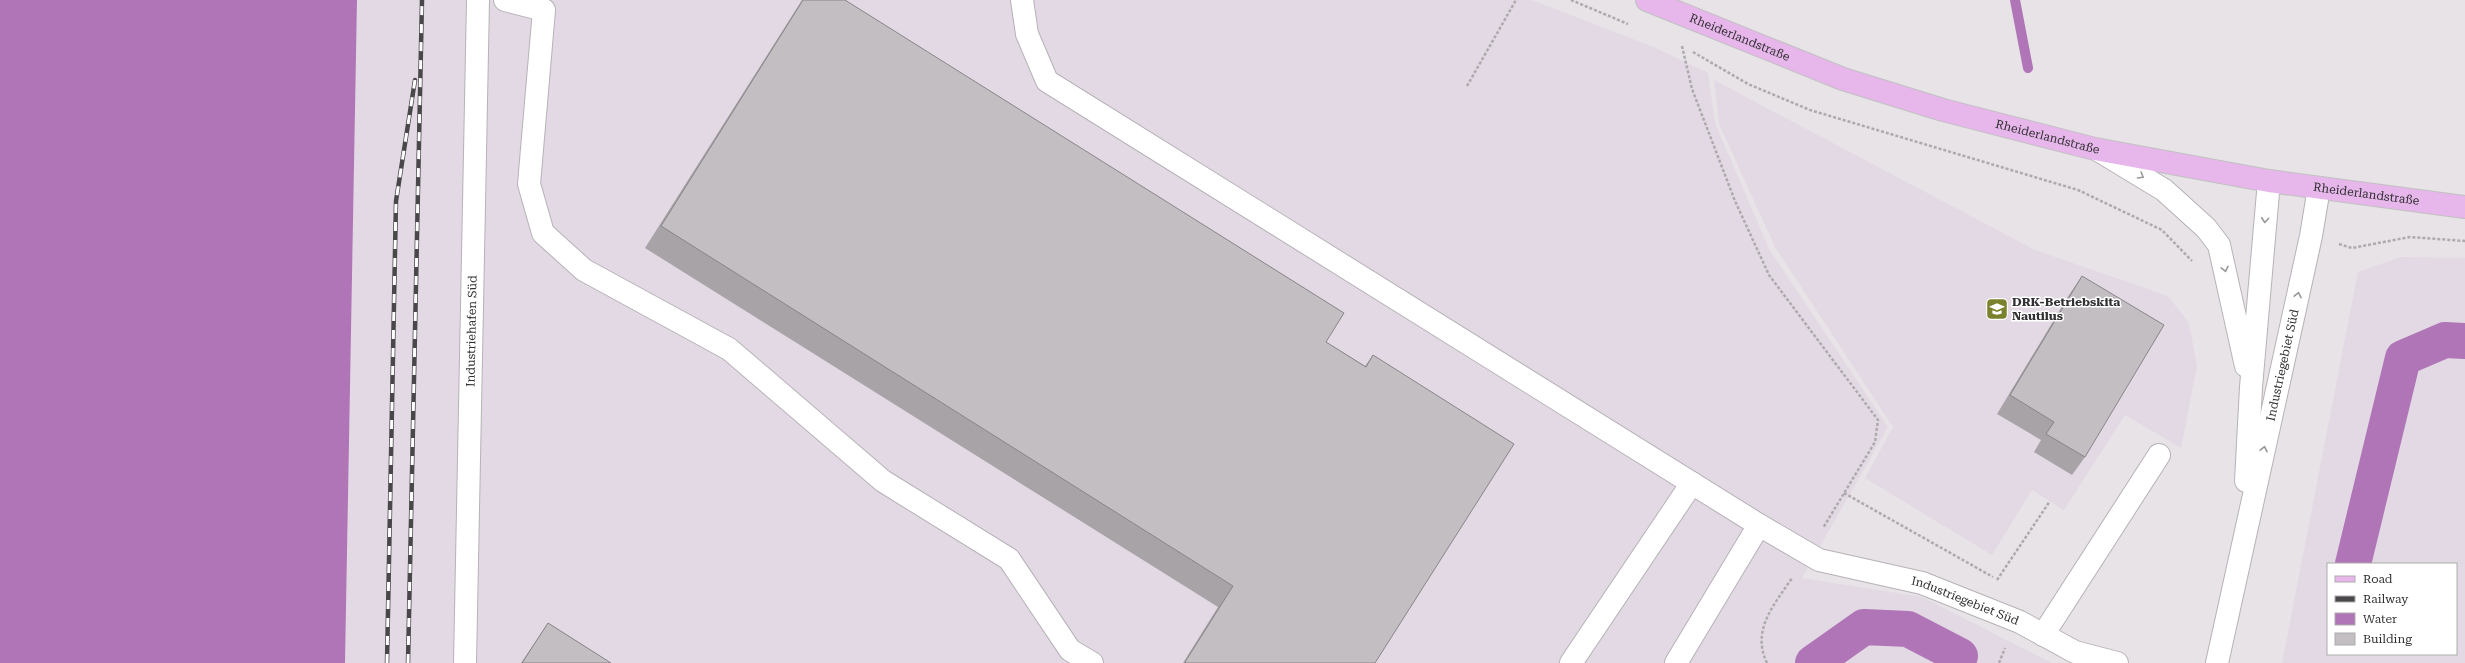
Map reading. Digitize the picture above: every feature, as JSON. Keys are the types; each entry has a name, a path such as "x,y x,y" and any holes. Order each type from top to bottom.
{"main road":[{"name":"Rheiderlandstraße","path":"1647,0 1843,79 1944,110 2095,149 2269,182 2465,207"}],"street":[{"name":"Industriehafen Süd","path":"465,663 478,0"},
{"path":"505,0 544,10 529,184 543,233 584,270 729,349 883,481 1009,559 1070,650 1092,663"},
{"name":"Industriegebiet Süd","path":"1022,0 1027,34 1047,81 1759,525 1819,560 1922,583 2020,622 2074,652 2117,663"},
{"name":"Industriegebiet Süd","path":"2095,149 2164,190 2206,228 2219,245 2251,387"},
{"name":"Industriegebiet Süd","path":"2244,542 2251,387 2269,182"},
{"name":"Industriegebiet Süd","path":"2217,663 2311,236 2319,188"},
{"path":"2043,635 2160,455"},
{"path":"1571,663 1692,483"},
{"path":"1676,663 1759,525"}],"path":[{"path":"1467,86 1516,0"},
{"path":"1571,0 1630,24"},
{"path":"1674,43 1682,46 1748,84 1810,110 2078,190 2162,230 2191,261 2219,245"},
{"path":"1682,46 1692,89 1705,124 1735,201 1769,275 1878,420 1875,442 1807,554 1767,616 1762,630 1760,645 1767,663"},
{"path":"2311,236 2352,248 2410,237 2465,241"},
{"path":"1997,580 2050,501"},
{"path":"1999,663 2006,649"}],"shaded area":[{"path":"357,0 1532,0 1656,48 1708,73 1715,123 1769,249 1888,427 1802,578 1922,597 2052,663 345,663"},
{"name":"DRK-Betriebskita Nautilus","path":"1714,80 2035,250 2168,296 2189,323 2197,366 2181,448 2125,415 2064,510 2032,490 1992,555 1865,478 1893,427 1775,247 1719,124"},
{"path":"2401,257 2465,258 2465,663 2282,663 2358,272"}],"water":[{"path":"0,0 357,0 345,663 0,663"}],"building":[{"path":"803,0 845,0 1344,313 1326,342 1366,367 1373,355 1514,444 1375,663 1186,663 1185,662 1233,586 661,226"},
{"path":"2082,276 2164,325 2085,457 2046,434 2054,422 2010,395"},
{"path":"548,623 611,663 522,663"}],"waterway":[{"path":"2015,0 2028,68"},
{"path":"2353,563 2403,358 2445,340 2465,341"},
{"path":"1813,663 1864,627 1908,629 1960,656"}],"railway":[{"path":"408,663 422,0"},
{"path":"387,663 396,201 415,80"}],"place":[{"name":"DRK-Betriebskita Nautilus","path":"1997,309"}]}
